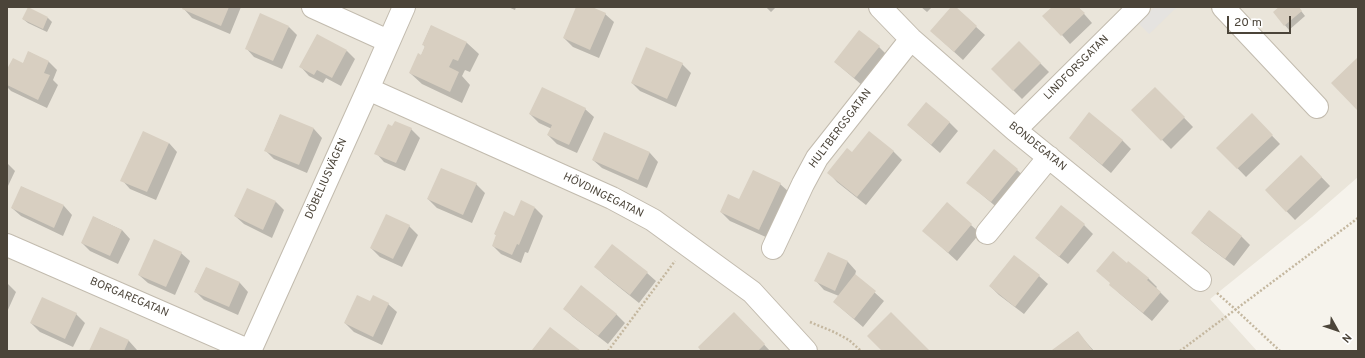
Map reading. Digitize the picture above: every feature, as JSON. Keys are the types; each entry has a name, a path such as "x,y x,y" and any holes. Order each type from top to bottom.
{"street":[{"path":"313,7 388,41"},
{"name":"DÖBELIUSVÄGEN","path":"250,351 404,7"},
{"name":"BONDEGATAN","path":"880,7 911,39 1015,130 1200,280"},
{"path":"1223,7 1317,107"},
{"name":"LINDFORSGATAN","path":"1015,130 1126,12"},
{"name":"HULTBERGSGATAN","path":"773,248 817,158 911,39"},
{"name":"HÖVDINGEGATAN","path":"368,89 612,198 653,220 752,292 806,351"},
{"path":"987,233 1049,157"},
{"name":"BORGAREGATAN","path":"7,245 250,351"}],"path":[{"path":"1180,351 1358,218"},
{"path":"608,351 687,245"},
{"path":"1200,280 1236,309 1280,351"}],"shaded area":[{"path":"7,7 1358,7 1358,177 1312,217 1210,299 1257,351 7,351"},
{"path":"1155,7 1177,7 1149,34 1138,23"}],"building":[{"path":"28,7 48,17 43,29 22,19"},
{"path":"183,7 229,7 221,26 182,9"},
{"path":"576,7 592,7 606,13 590,50 563,38"},
{"path":"951,7 956,7 977,26 954,52 930,31"},
{"path":"1052,7 1078,7 1085,13 1061,36 1042,16"},
{"path":"1279,7 1299,7 1302,11 1284,26 1273,12"},
{"path":"260,13 289,26 273,61 245,49"},
{"path":"431,25 467,42 458,61 453,59 449,67 459,72 450,92 409,73 418,53 421,55 425,46 422,45"},
{"path":"859,30 880,46 854,78 834,62"},
{"path":"317,34 347,50 332,78 317,70 314,75 299,67"},
{"path":"1019,41 1041,63 1013,91 991,69"},
{"path":"646,47 683,63 667,99 631,83"},
{"path":"28,51 49,61 44,73 50,75 38,100 7,85 7,69 13,58 23,63"},
{"path":"1357,58 1358,60 1358,111 1331,83"},
{"path":"542,87 586,108 569,145 547,135 552,125 529,114"},
{"path":"1155,87 1185,117 1161,141 1131,110"},
{"path":"926,102 950,122 931,145 907,125"},
{"path":"1089,112 1123,140 1102,165 1069,138"},
{"path":"1252,113 1273,135 1237,169 1216,148"},
{"path":"280,114 314,128 299,165 264,151"},
{"path":"395,121 412,128 396,163 374,154 388,124 392,126"},
{"path":"143,131 169,143 147,192 120,181"},
{"path":"869,131 894,151 857,197 827,173 847,148 852,152"},
{"path":"604,132 650,152 638,180 592,160"},
{"path":"994,149 1018,169 991,202 966,183"},
{"path":"1301,155 1322,177 1286,212 1265,190"},
{"path":"441,168 477,183 463,215 427,199"},
{"path":"753,170 781,183 759,230 720,212 728,194 739,199"},
{"path":"21,186 64,205 54,228 11,208"},
{"path":"247,188 276,201 263,230 234,216"},
{"path":"521,200 535,207 519,245 517,244 512,255 492,246 496,235 494,234 504,211 514,216"},
{"path":"947,202 972,224 948,253 922,231"},
{"path":"1061,205 1085,224 1059,257 1035,238"},
{"path":"1209,210 1242,236 1225,259 1191,233"},
{"path":"386,214 410,225 393,259 370,248"},
{"path":"93,216 122,230 110,256 81,243"},
{"path":"154,239 182,252 166,287 138,275"},
{"path":"612,244 648,272 630,295 594,267"},
{"path":"1113,251 1127,263 1128,261 1149,278 1147,280 1161,292 1143,313 1109,285 1110,283 1096,271"},
{"path":"828,252 848,261 835,291 814,281"},
{"path":"1014,255 1040,275 1015,307 989,286"},
{"path":"206,267 240,282 229,307 194,292"},
{"path":"855,274 876,291 854,319 833,302"},
{"path":"581,285 617,314 598,336 563,309"},
{"path":"357,295 370,301 373,295 389,303 373,337 344,323"},
{"path":"42,297 77,313 65,339 30,323"},
{"path":"734,312 765,344 758,351 701,351 698,347"},
{"path":"891,312 930,351 882,351 867,336"},
{"path":"100,327 129,340 124,351 89,351"},
{"path":"550,327 581,351 533,351 532,350"},
{"path":"1078,331 1093,351 1052,350"}]}
